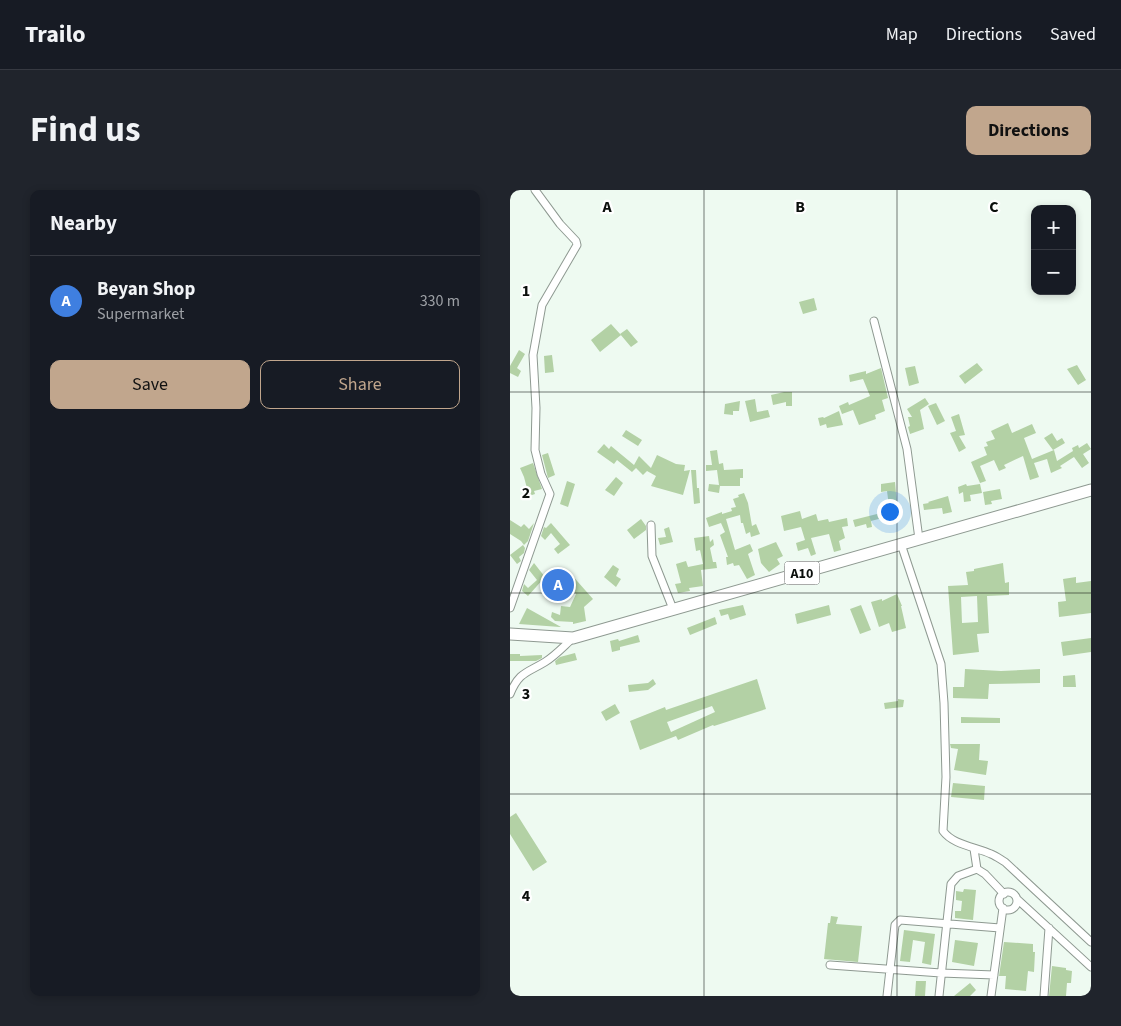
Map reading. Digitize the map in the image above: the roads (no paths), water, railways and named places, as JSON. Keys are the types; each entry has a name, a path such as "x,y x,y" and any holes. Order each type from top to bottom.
{"highway":[{"name":"A10","path":"510,634 573,638 1091,490"}],"street":[{"path":"510,608 550,494 541,474 535,450 536,408 533,355 538,322 542,305 577,246 576,241 560,224 535,190"},
{"path":"874,320 907,449 919,539"},
{"path":"651,525 652,556 674,609"},
{"path":"901,544 941,664 946,778 943,831 947,837 974,849 992,854 1005,862 1091,942"},
{"path":"510,694 514,683 522,675 546,662 573,638"},
{"path":"974,849 977,869 985,874 1004,894"},
{"path":"939,996 951,884 958,876 977,869"},
{"path":"991,996 1003,908 1000,898 1009,892 1014,894 1017,899 1091,967"},
{"path":"1003,908 1013,909 1017,905 1017,899"},
{"path":"887,996 894,925 900,920 1000,928"},
{"path":"1044,996 1049,928"},
{"path":"830,966 942,974 994,975"}],"place":[{"name":"Beyan Shop","path":"558,585"}]}
